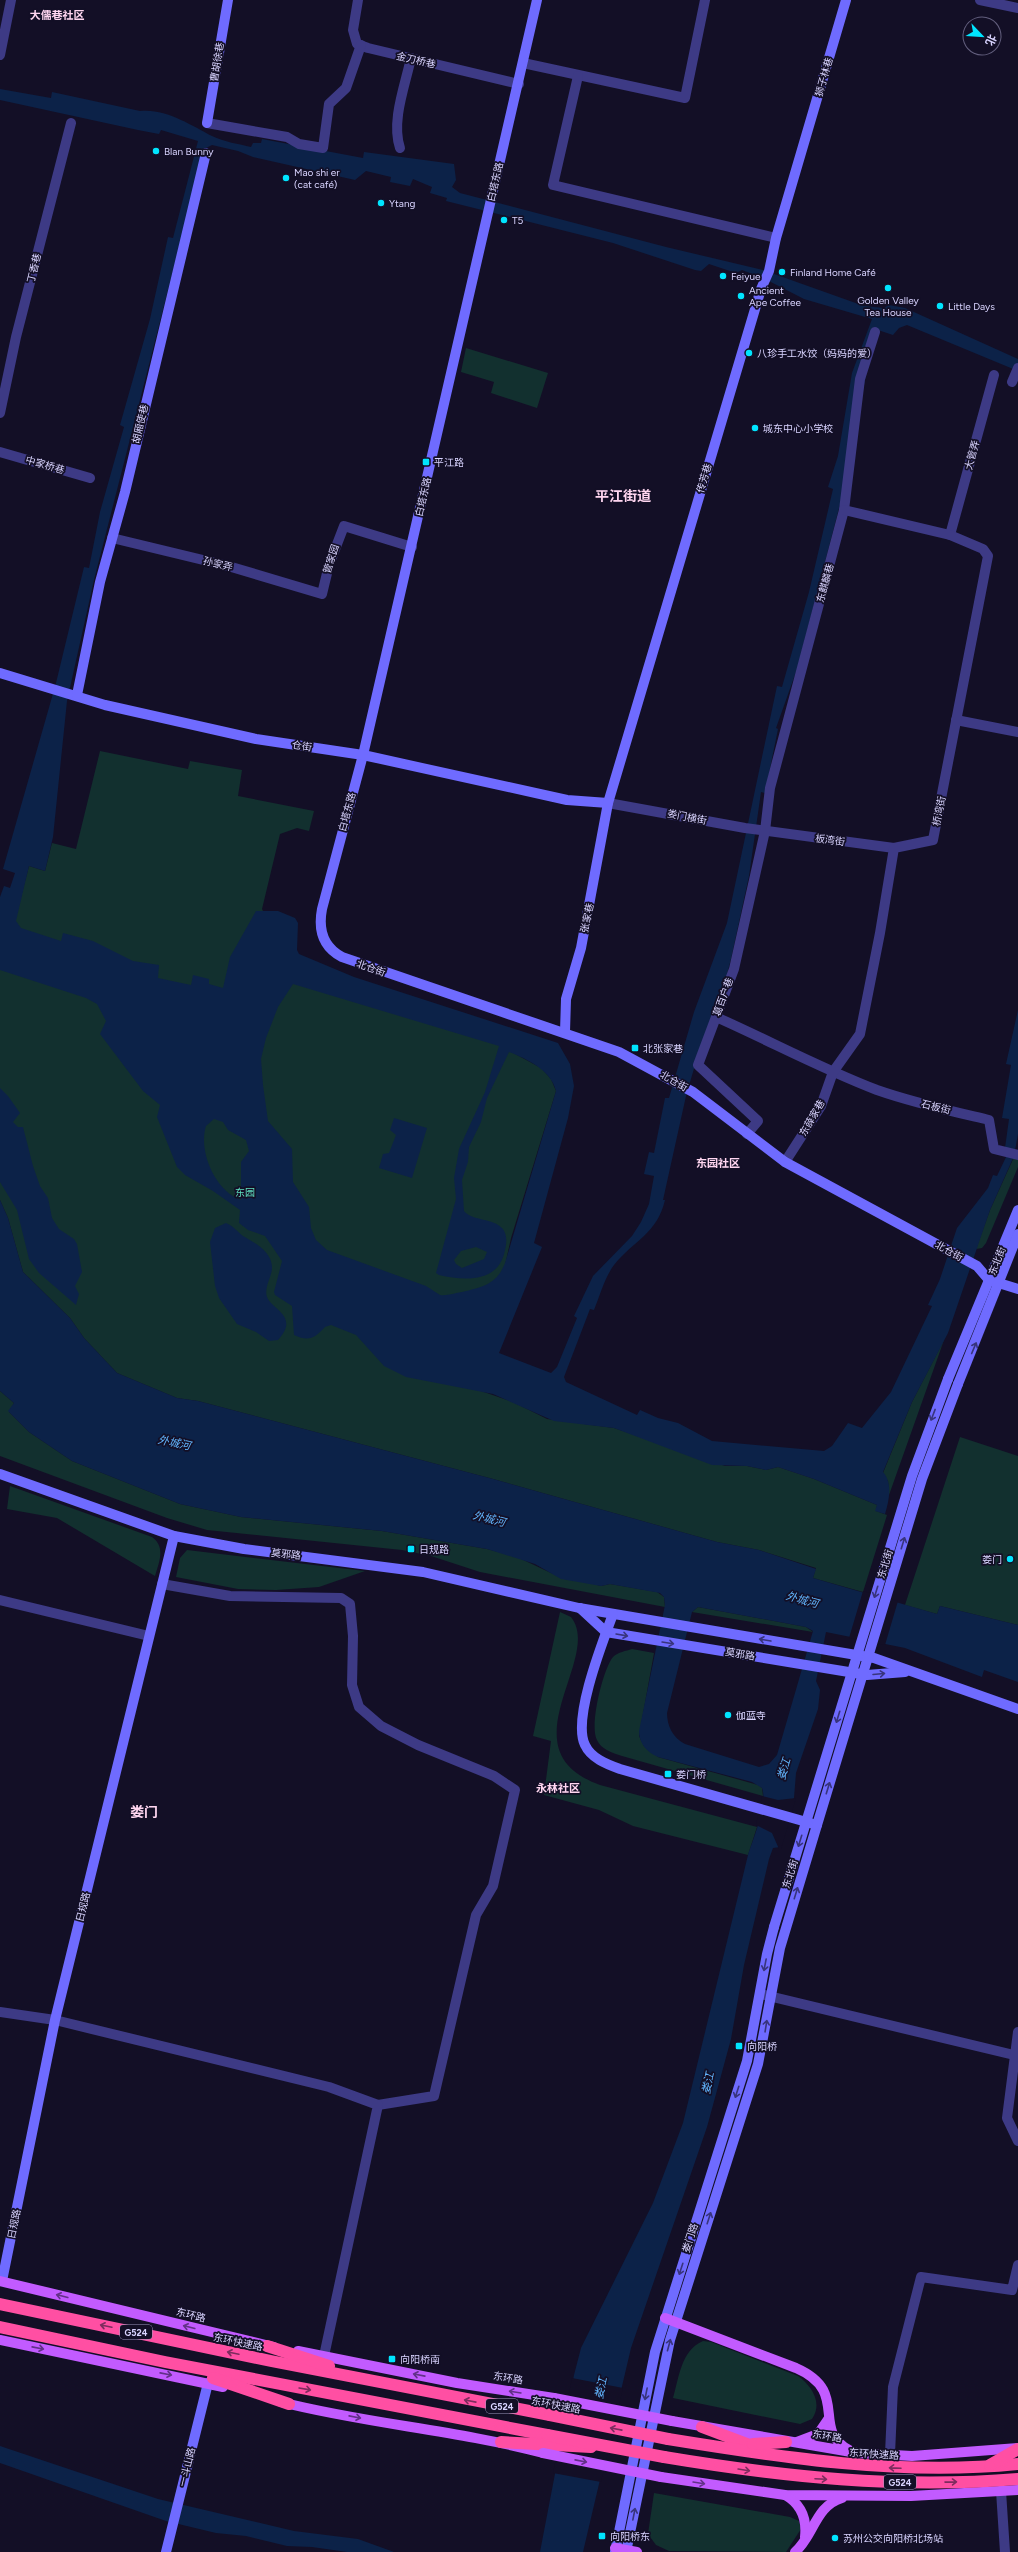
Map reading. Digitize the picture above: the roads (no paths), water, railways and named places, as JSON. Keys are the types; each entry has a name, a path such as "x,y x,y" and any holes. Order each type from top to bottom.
{"highway":[{"name":"东环快速路","path":"0,2304 263,2360 378,2381 668,2439 787,2459 909,2468 1018,2464"},
{"name":"G524","path":"0,2327 544,2445 614,2448 768,2474 820,2479 934,2483 1018,2479"},
{"path":"267,2346 378,2381"},
{"path":"164,2362 290,2404"},
{"path":"702,2427 787,2459"},
{"path":"502,2442 544,2445"},
{"path":"713,2446 786,2442"},
{"path":"988,2466 1017,2449"}],"main road":[{"name":"曹胡徐巷","path":"207,123 228,0"},
{"name":"白塔东路","path":"327,946 323,938 321,914 363,755 537,0"},
{"name":"狮子林巷","path":"801,154 846,0"},
{"name":"胡厢使巷","path":"75,694 100,582 206,153"},
{"name":"传芳巷","path":"608,802 717,434 767,276 776,238 801,154"},
{"name":"仓街","path":"0,673 75,694 105,705 256,739 363,755 567,800 608,802"},
{"name":"张家巷","path":"565,1032 565,1004 581,948 608,802"},
{"name":"北仓街","path":"327,946 339,955 368,967 565,1032 619,1052 693,1092 785,1162 977,1266 989,1280"},
{"name":"东北街","path":"774,1927 912,1476 948,1379 1018,1210"},
{"name":"东北街","path":"785,1930 922,1479 1018,1234"},
{"path":"989,1280 1018,1289"},
{"name":"莫邪路","path":"0,1474 174,1536 244,1549 423,1572 580,1608 874,1658 1018,1709"},
{"name":"日规路","path":"1,2281 55,2020 174,1536"},
{"name":"莫邪路","path":"580,1608 606,1632 867,1675 909,1671"},
{"path":"613,1614 606,1632 582,1714 581,1731 588,1749 597,1758 613,1767 817,1825"},
{"name":"娄门路","path":"615,2550 647,2387 665,2318 747,2061 774,1927"},
{"name":"娄门路","path":"626,2551 658,2390 676,2321 758,2064 785,1930"},
{"name":"东环路","path":"1,2281 267,2346 786,2442 857,2453 912,2456 1017,2449"},
{"path":"665,2318 809,2374 820,2384 826,2393 830,2411 829,2418 831,2432 835,2440 857,2453"},
{"path":"0,2340 208,2383 290,2404 417,2429 502,2442"},
{"name":"一斗山路","path":"166,2552 208,2383"},
{"path":"786,2442 804,2441 815,2436 823,2429 829,2418"},
{"path":"544,2445 661,2477 785,2495 847,2497 911,2496 1018,2490"},
{"path":"785,2495 794,2501 803,2514 806,2525 804,2541"},
{"path":"795,2552 804,2541 827,2505 847,2497"},
{"path":"615,2550 637,2552"}],"street":[{"path":"0,55 11,0"},
{"path":"207,123 287,137 299,144 322,148 330,104 346,88 361,45 357,44 353,30 358,0"},
{"path":"523,63 685,98 706,0"},
{"path":"980,0 1018,8"},
{"name":"金刀桥巷","path":"361,45 518,84"},
{"path":"400,148 396,137 411,58"},
{"path":"578,76 553,186 776,238"},
{"name":"丁香巷","path":"0,413 16,337 71,123"},
{"name":"东麒麟巷","path":"762,831 770,788 844,510 860,379 875,332"},
{"name":"大管弄","path":"950,535 994,375"},
{"name":"中家桥巷","path":"0,452 90,478"},
{"name":"桥湾街","path":"844,510 950,535 983,549 988,556 933,840 894,848"},
{"name":"管家园","path":"322,594 328,565 344,526 412,547"},
{"name":"孙家弄","path":"112,538 228,566 322,594"},
{"path":"956,720 1018,732"},
{"name":"娄门横街","path":"608,802 762,831"},
{"name":"板湾街","path":"762,831 894,848"},
{"name":"葛百户巷","path":"747,1134 758,1121 698,1065 734,969 762,831"},
{"path":"716,1016 833,1072 860,1034 880,933 894,848"},
{"name":"石板街","path":"833,1072 878,1090 927,1106 989,1120 994,1149 1017,1155"},
{"name":"东薛家巷","path":"785,1162 821,1106 833,1072"},
{"path":"0,2012 55,2020 329,2087 378,2105 434,2096 476,1915 493,1886 515,1790 494,1776 418,1745 381,1726 359,1707 352,1685 353,1636 350,1604 340,1598 230,1596 162,1584"},
{"path":"0,1600 149,1636"},
{"path":"760,1994 1014,2055"},
{"path":"1018,2032 1007,2118 1018,2141"},
{"path":"324,2356 378,2105"},
{"path":"890,2454 893,2387 921,2277 1012,2290 1018,2266"},
{"path":"1000,2491 1004,2552"}],"water":[{"path":"0,89 51,98 52,92 140,111 159,112 187,122 217,138 251,147 253,143 261,143 262,139 363,158 364,152 454,164 456,180 452,187 460,193 666,247 763,270 864,306 884,308 889,305 905,308 1018,359 1018,371 907,325 899,328 893,335 875,329 843,493 797,669 776,728 778,729 765,793 761,792 749,876 731,959 718,1008 700,1048 686,1096 663,1200 665,1200 661,1212 651,1229 622,1256 611,1270 605,1281 594,1310 590,1309 564,1377 566,1382 637,1415 640,1410 658,1418 678,1423 712,1441 824,1451 832,1446 848,1423 862,1428 891,1392 932,1306 928,1305 940,1279 957,1228 988,1188 993,1175 997,1176 1007,1155 1005,1148 1009,1119 1002,1118 1011,1065 1006,1064 1018,1010 1018,1134 1014,1156 990,1210 948,1333 912,1402 883,1472 888,1481 889,1487 889,1498 885,1514 875,1511 877,1505 814,1479 778,1467 766,1470 747,1466 712,1465 614,1428 554,1421 493,1394 406,1377 384,1366 356,1335 331,1325 325,1327 311,1338 304,1338 294,1335 292,1306 275,1295 274,1292 282,1261 265,1236 248,1230 239,1223 240,1210 213,1191 185,1175 177,1167 157,1117 160,1105 143,1091 100,1034 106,1021 97,1004 86,998 0,970 0,897 4,886 10,888 15,873 3,869 56,683 84,567 89,568 100,512 124,427 120,425 150,319 168,237 173,238 198,141 161,130 159,134 0,100","holes":["212,145 238,151 253,157 355,180 366,171 391,177 390,182 410,186 413,179 432,187 430,193 447,198 446,201 613,243 695,270 701,271 709,264 736,273 742,270 765,279 804,299 872,319 852,373 838,456 828,487 833,489 809,592 782,687 777,686 727,923 694,1012 669,1098 665,1098 654,1153 649,1152 644,1174 654,1176 649,1204 641,1222 632,1236 593,1276 574,1316 577,1318 557,1367 551,1373 499,1353 542,1247 534,1243 568,1118 574,1086 570,1064 558,1043 354,977 299,954 297,950 298,923 295,918 278,911 256,911 230,957 223,988 209,984 209,979 193,975 191,985 158,978 159,965 133,961 93,941 63,933 61,941 21,928 16,921 29,866 45,871 53,837 67,701 94,580 204,149","293,984 499,1046 485,1092 459,1149 454,1178 456,1199 436,1273 439,1275 459,1278 480,1277 496,1269 502,1261 506,1241 506,1236 503,1229 499,1225 473,1217 464,1211 462,1180 468,1162 469,1147 481,1122 487,1098 509,1052 537,1066 549,1077 556,1091 505,1263 498,1276 488,1284 462,1292 440,1295 426,1286 327,1250 316,1240 311,1228 309,1207 293,1182 292,1149 268,1121 261,1059 266,1038 278,1007","214,1119 223,1122 228,1130 246,1140 249,1151 241,1162 241,1200 223,1188 211,1169 204,1147 206,1126","476,1247 487,1252 484,1259 462,1268 456,1264 454,1260 461,1251"]},
{"path":"0,1088 8,1096 20,1113 13,1122 18,1127 23,1127 33,1166 40,1186 48,1198 52,1218 59,1229 74,1239 77,1244 82,1272 75,1286 79,1294 76,1305 39,1273 29,1259 17,1210 0,1182"},
{"path":"394,1118 427,1128 412,1178 379,1168 383,1154 389,1153 396,1135 390,1130"},
{"path":"0,1200 8,1218 23,1272 70,1318 84,1338 117,1373 177,1398 198,1401 493,1479 717,1542 759,1550 816,1569 813,1578 937,1614 940,1606 1018,1625 1018,1682 984,1670 982,1677 905,1648 826,1632 816,1681 820,1690 818,1709 796,1773 794,1798 780,1847 773,1848 769,1859 744,1965 731,2039 707,2127 631,2348 583,2552 540,2552 574,2375 581,2348 653,2203 683,2123 748,1855 762,1812 762,1788 752,1782 658,1757 650,1753 642,1744 639,1731 665,1605 664,1597 660,1593 610,1584 601,1586 561,1579 535,1564 487,1549 382,1531 241,1517 180,1504 72,1461 29,1432 8,1411 14,1403 0,1391","holes":["698,1607 806,1627 813,1631 777,1755 769,1764 759,1767 685,1744 674,1735 668,1722 667,1713 692,1612"]},
{"path":"226,1223 258,1245 270,1258 272,1269 266,1294 270,1302 283,1314 286,1319 284,1332 278,1340 269,1341 256,1332 237,1324 219,1298 215,1286 210,1242 215,1228"},
{"path":"0,2446 158,2499 294,2531 358,2539 394,2552 347,2552 312,2547 287,2546 246,2536 216,2533 166,2521 0,2463"}],"place":[{"name":"Blan Bunny","path":"156,151"},
{"name":"Mao shi er (cat café)","path":"286,178"},
{"name":"Ytang","path":"381,203"},
{"name":"T5","path":"504,220"},
{"name":"Finland Home Café","path":"782,272"},
{"name":"Feiyue","path":"723,276"},
{"name":"Golden Valley Tea House","path":"888,288"},
{"name":"Ancient Ape Coffee","path":"741,296"},
{"name":"Little Days","path":"940,306"},
{"name":"八珍手工水饺（妈妈的爱）","path":"749,353"},
{"name":"城东中心小学校","path":"755,428"},
{"name":"平江路","path":"426,462"},
{"name":"北张家巷","path":"635,1048"},
{"name":"日规路","path":"411,1549"},
{"name":"娄门","path":"1010,1559"},
{"name":"伽蓝寺","path":"728,1715"},
{"name":"娄门桥","path":"668,1774"},
{"name":"向阳桥","path":"739,2046"},
{"name":"向阳桥南","path":"392,2359"},
{"name":"向阳桥东","path":"602,2536"},
{"name":"苏州公交向阳桥北场站","path":"835,2538"}],"district":[{"name":"大儒巷社区","path":"57,15"},
{"name":"平江街道","path":"623,496"},
{"name":"东园社区","path":"718,1163"},
{"name":"永林社区","path":"558,1788"},
{"name":"娄门","path":"144,1812"}],"park label":[{"name":"东园","path":"245,1192"}],"water label":[{"name":"外城河","path":"174,1443"},
{"name":"外城河","path":"489,1519"},
{"name":"外城河","path":"802,1600"},
{"name":"娄江","path":"784,1769"},
{"name":"娄江","path":"708,2083"},
{"name":"娄江","path":"601,2388"}]}
